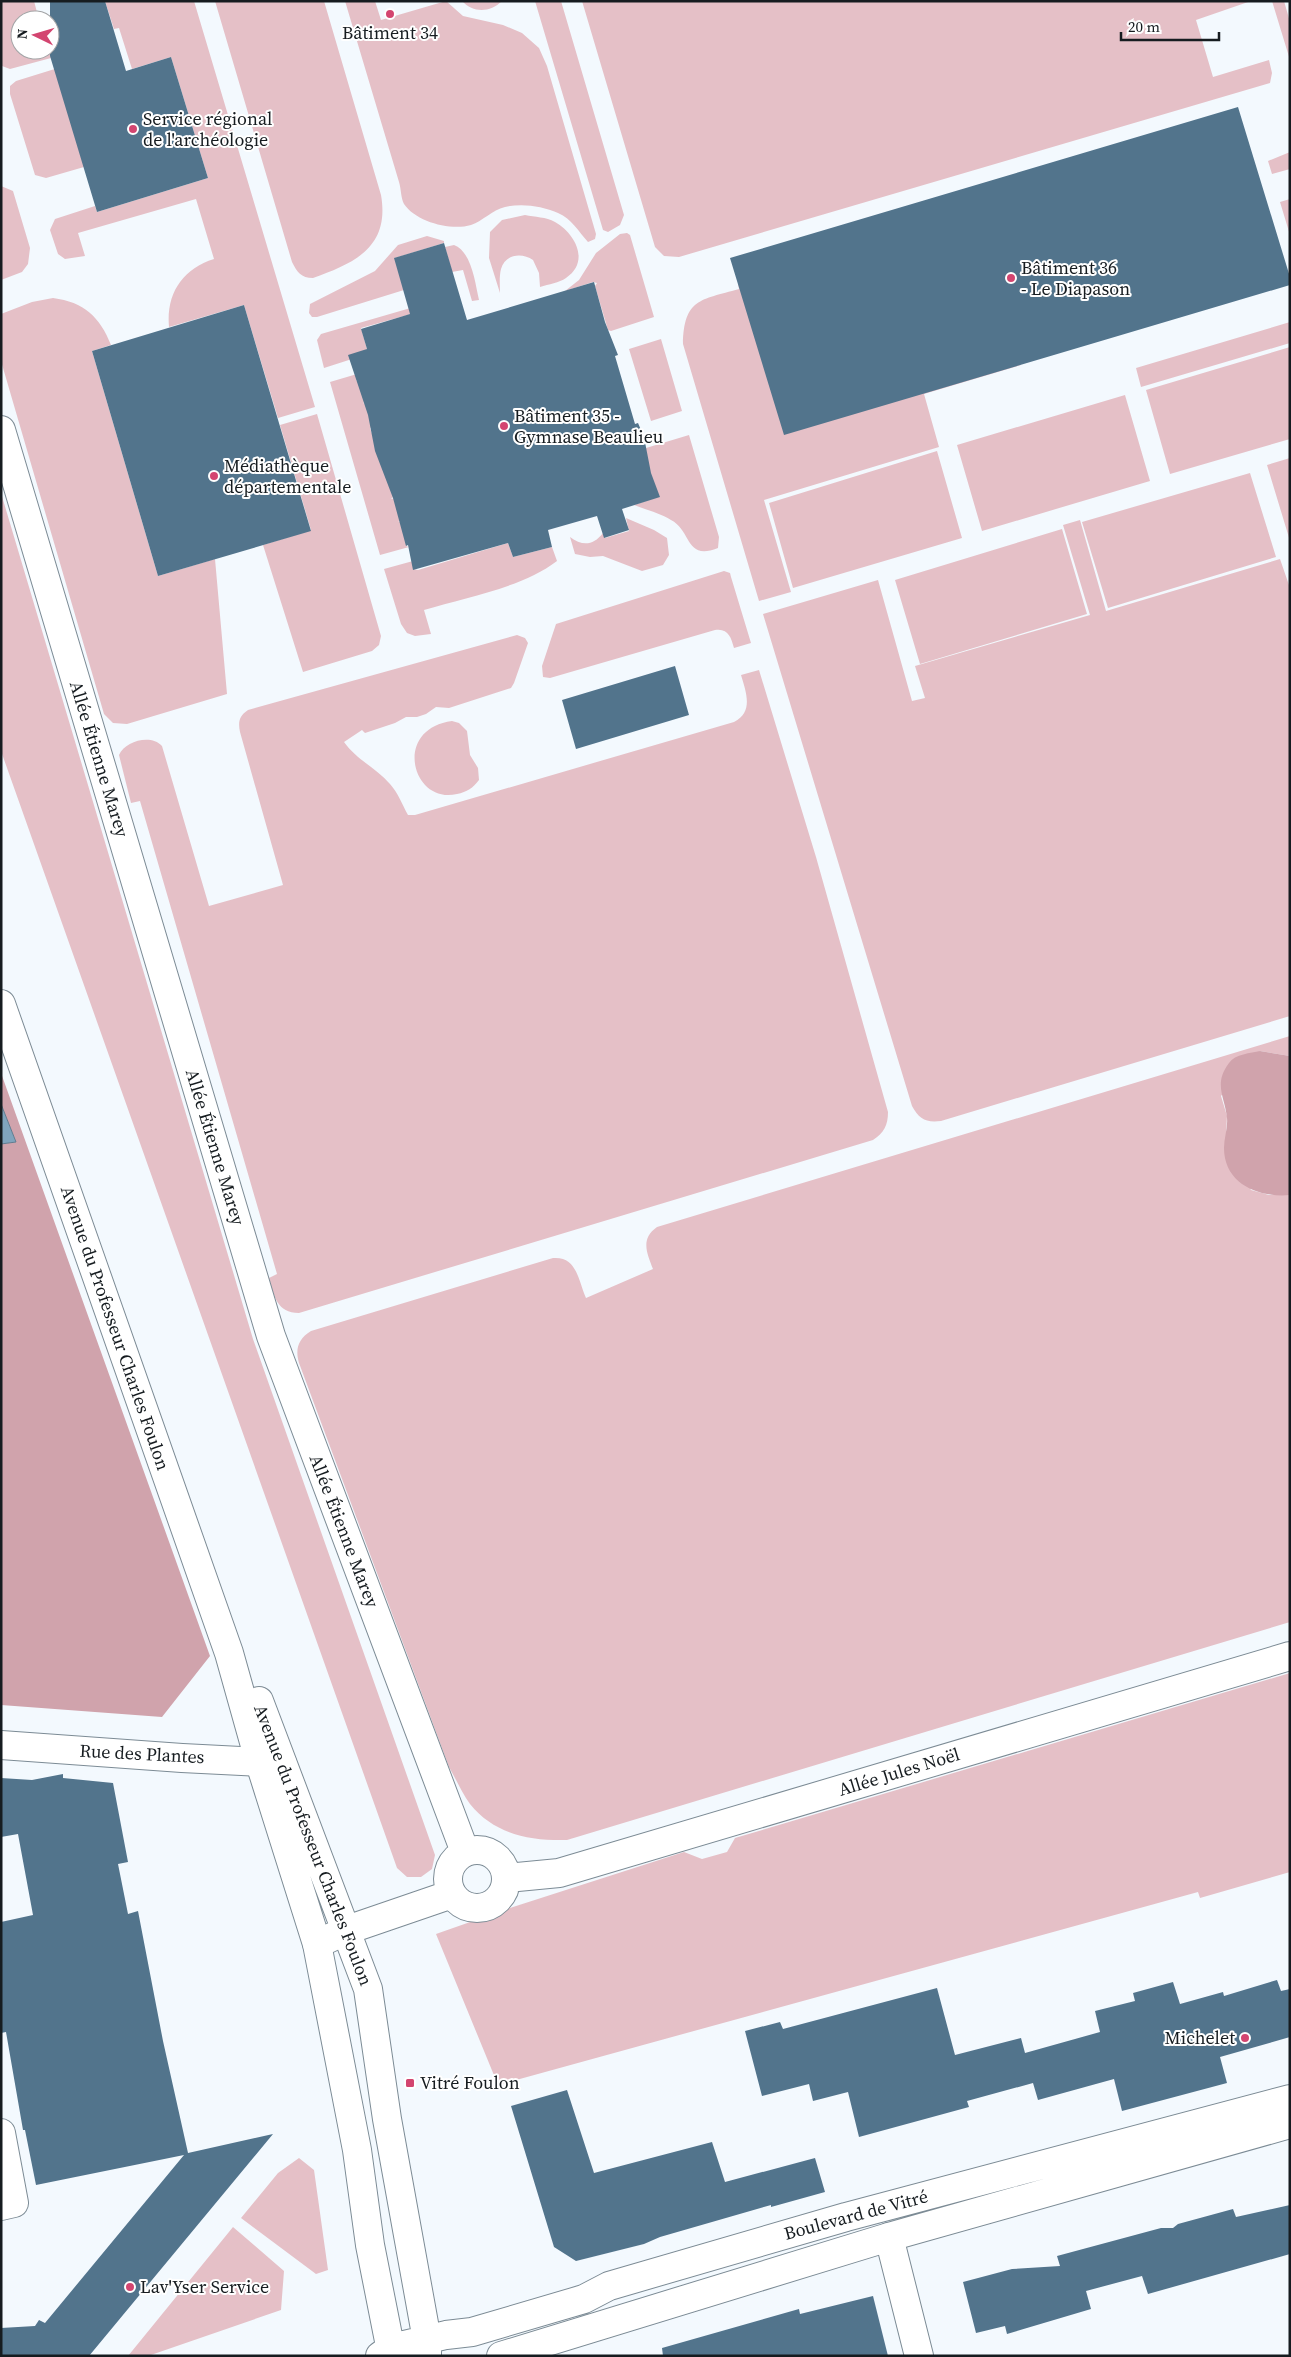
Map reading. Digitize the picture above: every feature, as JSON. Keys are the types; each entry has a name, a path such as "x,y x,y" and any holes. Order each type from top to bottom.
{"main road":[{"name":"Allée Étienne Marey","path":"1,430 271,1336 465,1852"},
{"name":"Avenue du Professeur Charles Foulon","path":"1,1004 229,1653 256,1693 317,1944 357,2150 388,2353"},
{"name":"Allée Jules Noël","path":"507,1878 559,1874 1290,1656"},
{"name":"Rue des Plantes","path":"1,1745 182,1758 271,1761"},
{"name":"Avenue du Professeur Charles Foulon","path":"271,1761 347,1930 368,1989 386,2119 427,2348"},
{"path":"474,1849 493,1853 501,1860 507,1878 506,1888 501,1896 494,1904 485,1907 466,1906 452,1894 448,1884 451,1866 457,1857 474,1849"},
{"path":"317,1944 347,1930 452,1894"},
{"name":"Boulevard de Vitré","path":"388,2353 427,2348 446,2335 472,2332 584,2300 608,2286 846,2217 1290,2099"},
{"name":"Boulevard de Vitré","path":"501,2356 890,2237 1290,2124"},
{"path":"1,2133 14,2203 1,2206"},
{"path":"890,2237 919,2356"}],"shaded area":[{"path":"1,1 34,1 36,10 10,10 10,60 44,60 10,69 2,66"},
{"path":"105,1 194,1 315,407 278,418 244,305 169,327 170,304 178,284 193,269 214,259 196,199 78,233 85,256 65,259 58,254 50,230 55,219 95,206 97,212 208,178 171,57 132,69 119,28 114,29"},
{"path":"215,1 324,1 381,195 382,213 380,228 375,240 355,259 343,266 309,278 300,274 292,262"},
{"path":"345,1 375,1 381,20 446,1 463,16 503,25 522,33 539,48 547,66 596,234 595,239 588,242 571,222 563,216 532,206 518,205 505,207 471,225 463,227 434,224 417,216 410,210 403,202 399,182"},
{"path":"462,1 502,1 492,8 482,10 471,8"},
{"path":"535,1 561,1 624,215 620,225 608,232 603,230"},
{"path":"582,1 1251,1 1196,20 1213,77 1269,60 1272,73 1270,83 679,257 664,256 655,247"},
{"path":"1272,1 1284,1 1290,22 1290,60"},
{"path":"116,50 84,167 46,178 35,175 10,94 10,86 16,81"},
{"path":"1290,152 1290,169 1272,174 1268,161"},
{"path":"1,186 13,191 30,248 28,264 22,272 1,280"},
{"path":"1290,199 1290,235 1280,202"},
{"path":"525,215 548,219 562,227 574,241 577,248 579,256 577,264 573,271 563,280 540,287 539,273 533,260 519,255 510,257 501,269 500,293 489,258 490,232 502,220"},
{"path":"627,233 630,235 654,317 611,331 608,330 595,286 597,283 593,282 565,291 579,280 596,253 620,234"},
{"path":"427,236 444,241 444,243 395,258 404,290 317,317 312,317 309,313 310,304 375,271 398,245"},
{"path":"454,245 465,254 469,261 479,300 472,301 463,270 452,272 445,247"},
{"path":"992,267 1021,365 924,394 939,447 764,500 791,592 759,601 683,344 684,329 691,310 704,299 739,289 738,284"},
{"path":"53,298 74,303 90,312 102,326 111,345 92,351 158,576 215,559 227,694 127,724 113,723 104,714 1,361 1,314 32,302"},
{"path":"414,307 415,313 361,328 367,349 352,359 324,368 317,340 321,334"},
{"path":"1290,322 1290,343 1141,387 1136,368"},
{"path":"661,339 682,411 651,421 629,349"},
{"path":"1290,347 1290,439 1170,474 1146,390"},
{"path":"357,374 359,379 356,381 359,381 365,402 363,403 366,404 373,426 370,428 394,496 391,499 395,498 401,520 398,522 402,521 408,543 406,546 409,547 380,555 330,382"},
{"path":"1125,395 1150,481 982,531 957,445"},
{"path":"317,414 381,636 379,645 372,651 303,672 263,545 311,530 280,425"},
{"path":"689,435 719,537 718,548 707,551 700,551 694,548 683,531 671,520 658,513 634,505 660,496 656,495 643,450"},
{"path":"937,451 962,538 793,588 769,503"},
{"path":"1290,458 1290,541 1267,465"},
{"path":"1250,473 1276,557 1108,608 1082,522"},
{"path":"1,493 253,1339 435,1855 432,1869 421,1877 407,1877 397,1868 1,751"},
{"path":"626,518 667,538 669,555 663,565 642,571 603,556 590,557 575,554 570,537 579,542 587,543 595,540 603,533 605,538 629,531"},
{"path":"1080,520 1106,611 1280,559 1290,588 1290,1016 941,1121 927,1121 917,1114 912,1106 763,614 878,580 912,701 925,698 915,666 1090,615 1063,525"},
{"path":"1062,529 1087,614 920,664 895,580"},
{"path":"508,543 513,557 552,547 557,561 543,570 511,585 424,610 431,634 415,636 407,633 401,624 384,569 413,561 413,569 418,570"},
{"path":"724,571 730,573 751,643 734,648 726,632 715,630 550,678 543,677 542,666 556,624"},
{"path":"517,635 525,638 528,643 511,688 449,708 436,707 426,714 417,717 406,717 395,723 365,733 362,730 344,742 390,784 408,815 415,815 734,722 744,713 747,701 741,675 759,670 816,857 888,1112 886,1125 883,1131 873,1140 299,1313 286,1310 281,1307 275,1297 269,1278 277,1274 140,801 131,803 119,755 127,746 139,741 151,740 162,746 209,906 283,885 240,732 239,722 241,717 248,710"},
{"path":"452,721 459,723 467,731 470,755 478,768 479,780 464,792 441,794 429,788 420,778 415,765 415,751 421,737 433,727"},
{"path":"1290,1036 1290,1056 1260,1051 1221,1096 1227,1116 1226,1136 1251,1190 1269,1195 1290,1195 1290,1622 567,1840 540,1839 514,1834 490,1822 470,1804 449,1767 299,1363 297,1353 303,1337 311,1331 553,1258 561,1258 572,1265 576,1270 586,1298 653,1269 646,1246 648,1236 657,1227"},
{"path":"1260,1051 1290,1056 1290,1195 1267,1194 1245,1186 1230,1171 1226,1160 1224,1148 1227,1118 1221,1090 1224,1071 1235,1058 1243,1054"},
{"path":"1,1073 210,1656 162,1717 1,1705 1,1144 16,1142 1,1104"},
{"path":"1290,1673 1290,1872 1200,1898 1198,1892 498,2085 436,1934 684,1852 702,1859 727,1852 735,1838"},
{"path":"299,2158 314,2170 328,2270 316,2274 241,2218 278,2173"},
{"path":"233,2227 284,2271 281,2310 148,2356 128,2356"}],"water":[{"path":"1,1104 16,1142 1,1144"}],"building":[{"name":"Service régional de l'archéologie","path":"50,1 105,1 126,71 171,57 208,178 97,212 51,60 60,60 60,10 50,10"},
{"name":"Bâtiment 36 - Le Diapason","path":"1238,107 1290,277 1290,285 784,435 730,258"},
{"name":"Bâtiment 35 - Gymnase Beaulieu","path":"444,243 467,320 594,282 605,322 618,355 615,356 635,424 638,423 644,437 651,473 660,497 622,509 629,530 604,538 597,516 548,530 552,547 513,557 508,543 413,570 408,545 406,546 393,498 375,451 368,415 348,355 367,349 361,329 410,314 394,258"},
{"name":"Médiathèque départementale","path":"244,305 311,531 158,576 92,351"},
{"path":"675,666 689,715 576,749 562,700"},
{"path":"63,1774 63,1778 113,1783 128,1862 118,1864 128,1914 138,1911 163,2041 188,2153 273,2134 89,2356 1,2356 1,2328 35,2326 39,2320 45,2323 184,2155 36,2185 25,2130 23,2130 6,2032 1,2033 1,1922 33,1915 18,1834 1,1837 1,1778 32,1780"},
{"path":"1277,1980 1281,1991 1290,1989 1290,2037 1220,2057 1227,2083 1122,2111 1114,2079 1038,2100 1033,2083 967,2101 969,2107 859,2137 848,2092 813,2101 809,2084 762,2096 745,2031 780,2022 783,2029 937,1988 955,2055 1021,2038 1025,2053 1100,2032 1095,2011 1135,2001 1133,1993 1173,1982 1180,2004 1223,1992 1224,1996"},
{"path":"567,2090 594,2173 712,2142 725,2182 815,2158 825,2192 771,2207 771,2205 660,2237 644,2244 576,2261 554,2247 511,2106"},
{"path":"1290,2205 1290,2254 1148,2294 1142,2276 1086,2291 1091,2309 1007,2334 1005,2326 976,2333 963,2282 1012,2269 1060,2266 1057,2256 1161,2228 1173,2228 1178,2224 1233,2209 1236,2217"},
{"path":"873,2296 888,2356 663,2356 662,2348 799,2309 800,2314"}],"place":[{"name":"Bâtiment 34","path":"390,14"},
{"name":"Service régional de l'archéologie","path":"133,129"},
{"name":"Bâtiment 36 - Le Diapason","path":"1011,278"},
{"name":"Bâtiment 35 - Gymnase Beaulieu","path":"504,426"},
{"name":"Médiathèque départementale","path":"214,476"},
{"name":"Michelet","path":"1245,2038"},
{"name":"Vitré Foulon","path":"410,2083"},
{"name":"Lav'Yser Service","path":"130,2287"}]}
